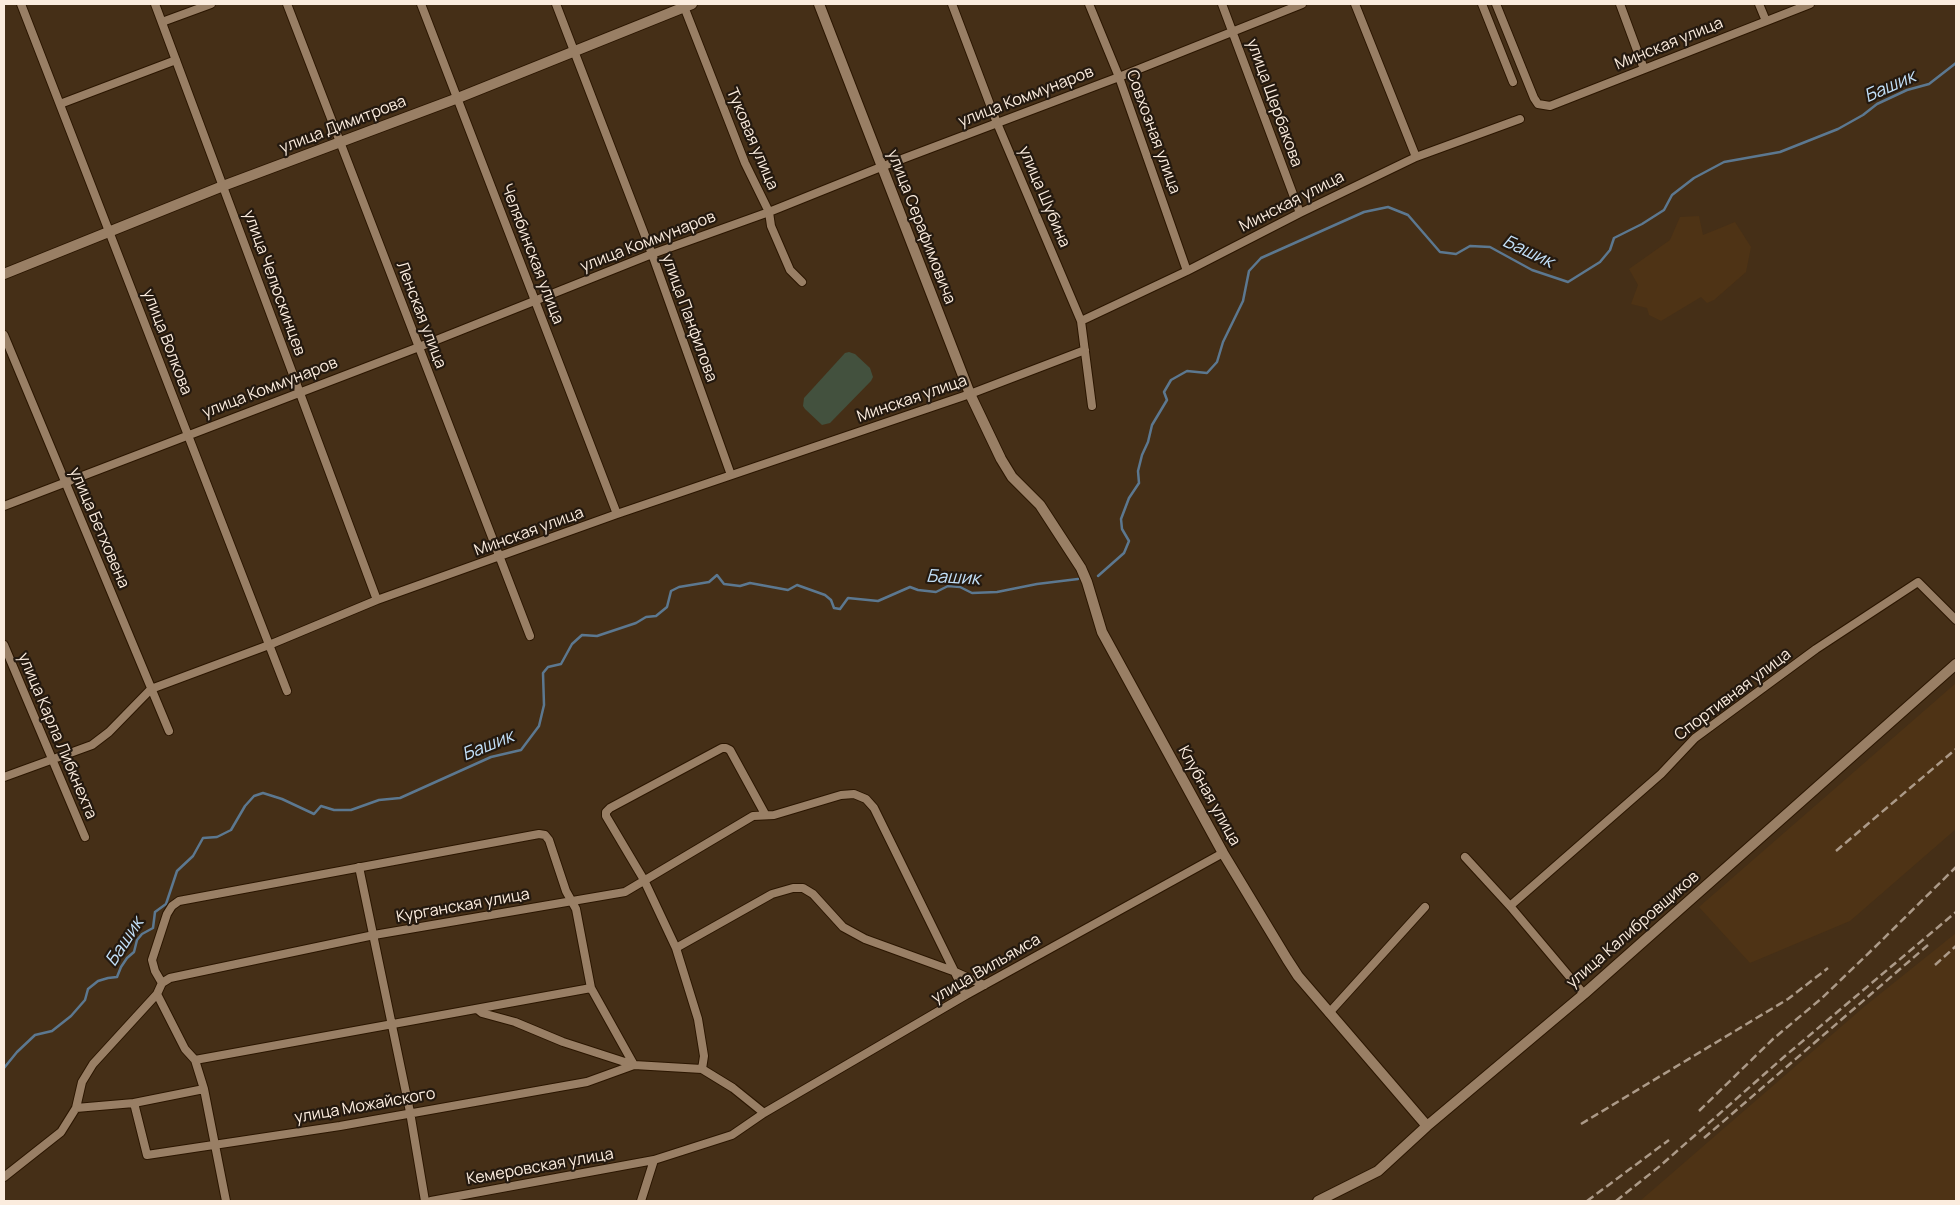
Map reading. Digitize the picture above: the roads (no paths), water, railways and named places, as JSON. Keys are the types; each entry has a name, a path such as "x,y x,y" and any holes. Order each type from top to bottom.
{"street":[{"name":"улица Волкова","path":"21,4 287,691"},
{"name":"улица Челюскинцев","path":"155,4 377,600"},
{"path":"162,22 211,4"},
{"name":"Ленская улица","path":"286,4 530,636"},
{"name":"Челябинская улица","path":"421,4 617,514"},
{"name":"улица Панфилова","path":"556,4 652,254 731,475"},
{"name":"улица Серафимовича","path":"819,4 970,394 1001,459"},
{"name":"улица Шубина","path":"952,4 997,123 1081,321 1092,406"},
{"name":"Совхозная улица","path":"1089,4 1119,77 1187,271"},
{"name":"улица Щербакова","path":"1222,4 1300,213"},
{"name":"улица Коммунаров","path":"4,506 299,391 419,347 652,254 769,212 881,167 1119,77 1302,4"},
{"path":"1355,4 1416,157"},
{"path":"1482,4 1513,82"},
{"path":"1496,4 1516,53 1503,58"},
{"path":"1620,4 1644,69"},
{"path":"1759,4 1766,21"},
{"name":"Минская улица","path":"1516,53 1534,98 1538,104 1550,106 1810,4"},
{"name":"улица Димитрова","path":"4,274 223,186 458,98 686,5"},
{"name":"Туковая улица","path":"686,5 745,163 769,212 771,226 790,270 802,282"},
{"path":"60,104 176,60"},
{"name":"Минская улица","path":"1081,321 1187,271 1300,213 1416,157 1520,119"},
{"name":"улица Бетховена","path":"4,335 169,731"},
{"name":"Минская улица","path":"4,777 92,745 109,732 151,689 269,645 377,600 499,558 617,514 970,394 1085,350"},
{"name":"Клубная улица","path":"1001,459 1012,478 1040,505 1081,568 1102,632 1223,853 1298,976 1427,1126"},
{"name":"Спортивная улица","path":"1510,906 1660,774 1695,738 1816,649 1918,582 1956,620"},
{"name":"улица Карла Либкнехта","path":"4,645 85,837"},
{"name":"улица Калибровщиков","path":"1318,1201 1378,1171 1427,1126 1584,994 1956,664"},
{"path":"702,1069 704,1056 698,1019 676,948 644,880 606,816 610,808 722,748 730,750 765,814"},
{"name":"Курганская улица","path":"162,983 170,978 374,935 625,892 753,816 774,815 841,795 854,794 866,800 874,808 953,971"},
{"path":"4,1177 61,1132 76,1108 82,1082 93,1064 157,994 162,983 155,971 152,960 167,914 172,906 179,901 538,834 545,835 549,840 566,891 576,908 591,988 634,1065"},
{"name":"улица Вильямса","path":"654,1160 732,1135 764,1113 966,995 1223,853"},
{"path":"1465,857 1510,906 1584,994"},
{"path":"359,867 410,1112 425,1201"},
{"path":"676,948 772,894 793,888 803,888 813,894 842,927 984,985"},
{"path":"1330,1012 1425,907"},
{"path":"953,971 966,995"},
{"path":"195,1060 591,988"},
{"path":"157,994 184,1049 195,1060 216,1144 226,1201"},
{"path":"478,1009 482,1013 515,1022 563,1042 634,1065 702,1069 733,1088 764,1113"},
{"name":"улица Можайского","path":"134,1103 147,1155 340,1126 410,1112 587,1082 634,1065"},
{"path":"76,1108 134,1103 204,1090"},
{"path":"641,1201 654,1160"},
{"name":"Кемеровская улица","path":"431,1201 654,1160"}],"waterway":[{"name":"Башик","path":"1098,576 1124,553 1129,541 1122,529 1121,519 1129,498 1139,483 1138,471 1152,425 1167,400 1164,392 1171,380 1187,371 1207,373 1217,362 1223,342 1243,301 1249,271 1261,258 1364,212 1388,207 1408,215 1440,252 1456,254 1470,246 1490,247 1532,270 1568,282 1600,262 1610,250 1614,238 1664,210 1672,195 1694,178 1724,162 1780,152 1838,129 1863,115 1877,104 1907,90 1929,84 1956,63"},
{"name":"Башик","path":"4,1068 35,1035 52,1031 71,1016 85,1000 88,989 98,981 117,977 127,958 134,952 137,940 142,934 153,928 155,912 166,904 177,871 193,856 203,838 217,837 231,830 245,806 254,796 263,793 282,799 314,814 321,806 334,810 351,810 379,800 400,798 491,757 521,750 539,726 544,705 543,673 548,667 561,664 572,644 582,635 597,636 636,623 646,617 656,616 667,607 671,591 679,587 709,582 717,575 724,584 740,586 750,583 788,590 797,585 825,595 831,600 834,608 840,609 848,598 878,601 910,587 936,592 948,586 960,587 972,593 997,592 1037,584 1078,579"}],"railway":[{"path":"1836,851 1956,749"},
{"path":"1699,1111 1773,1039 1822,998 1956,867"},
{"path":"1616,1201 1660,1166 1785,1056 1956,912"},
{"path":"1704,1138 1928,945"},
{"path":"1935,965 1956,946"},
{"path":"1581,1124 1788,999 1828,968"},
{"path":"1587,1201 1669,1140"}]}
